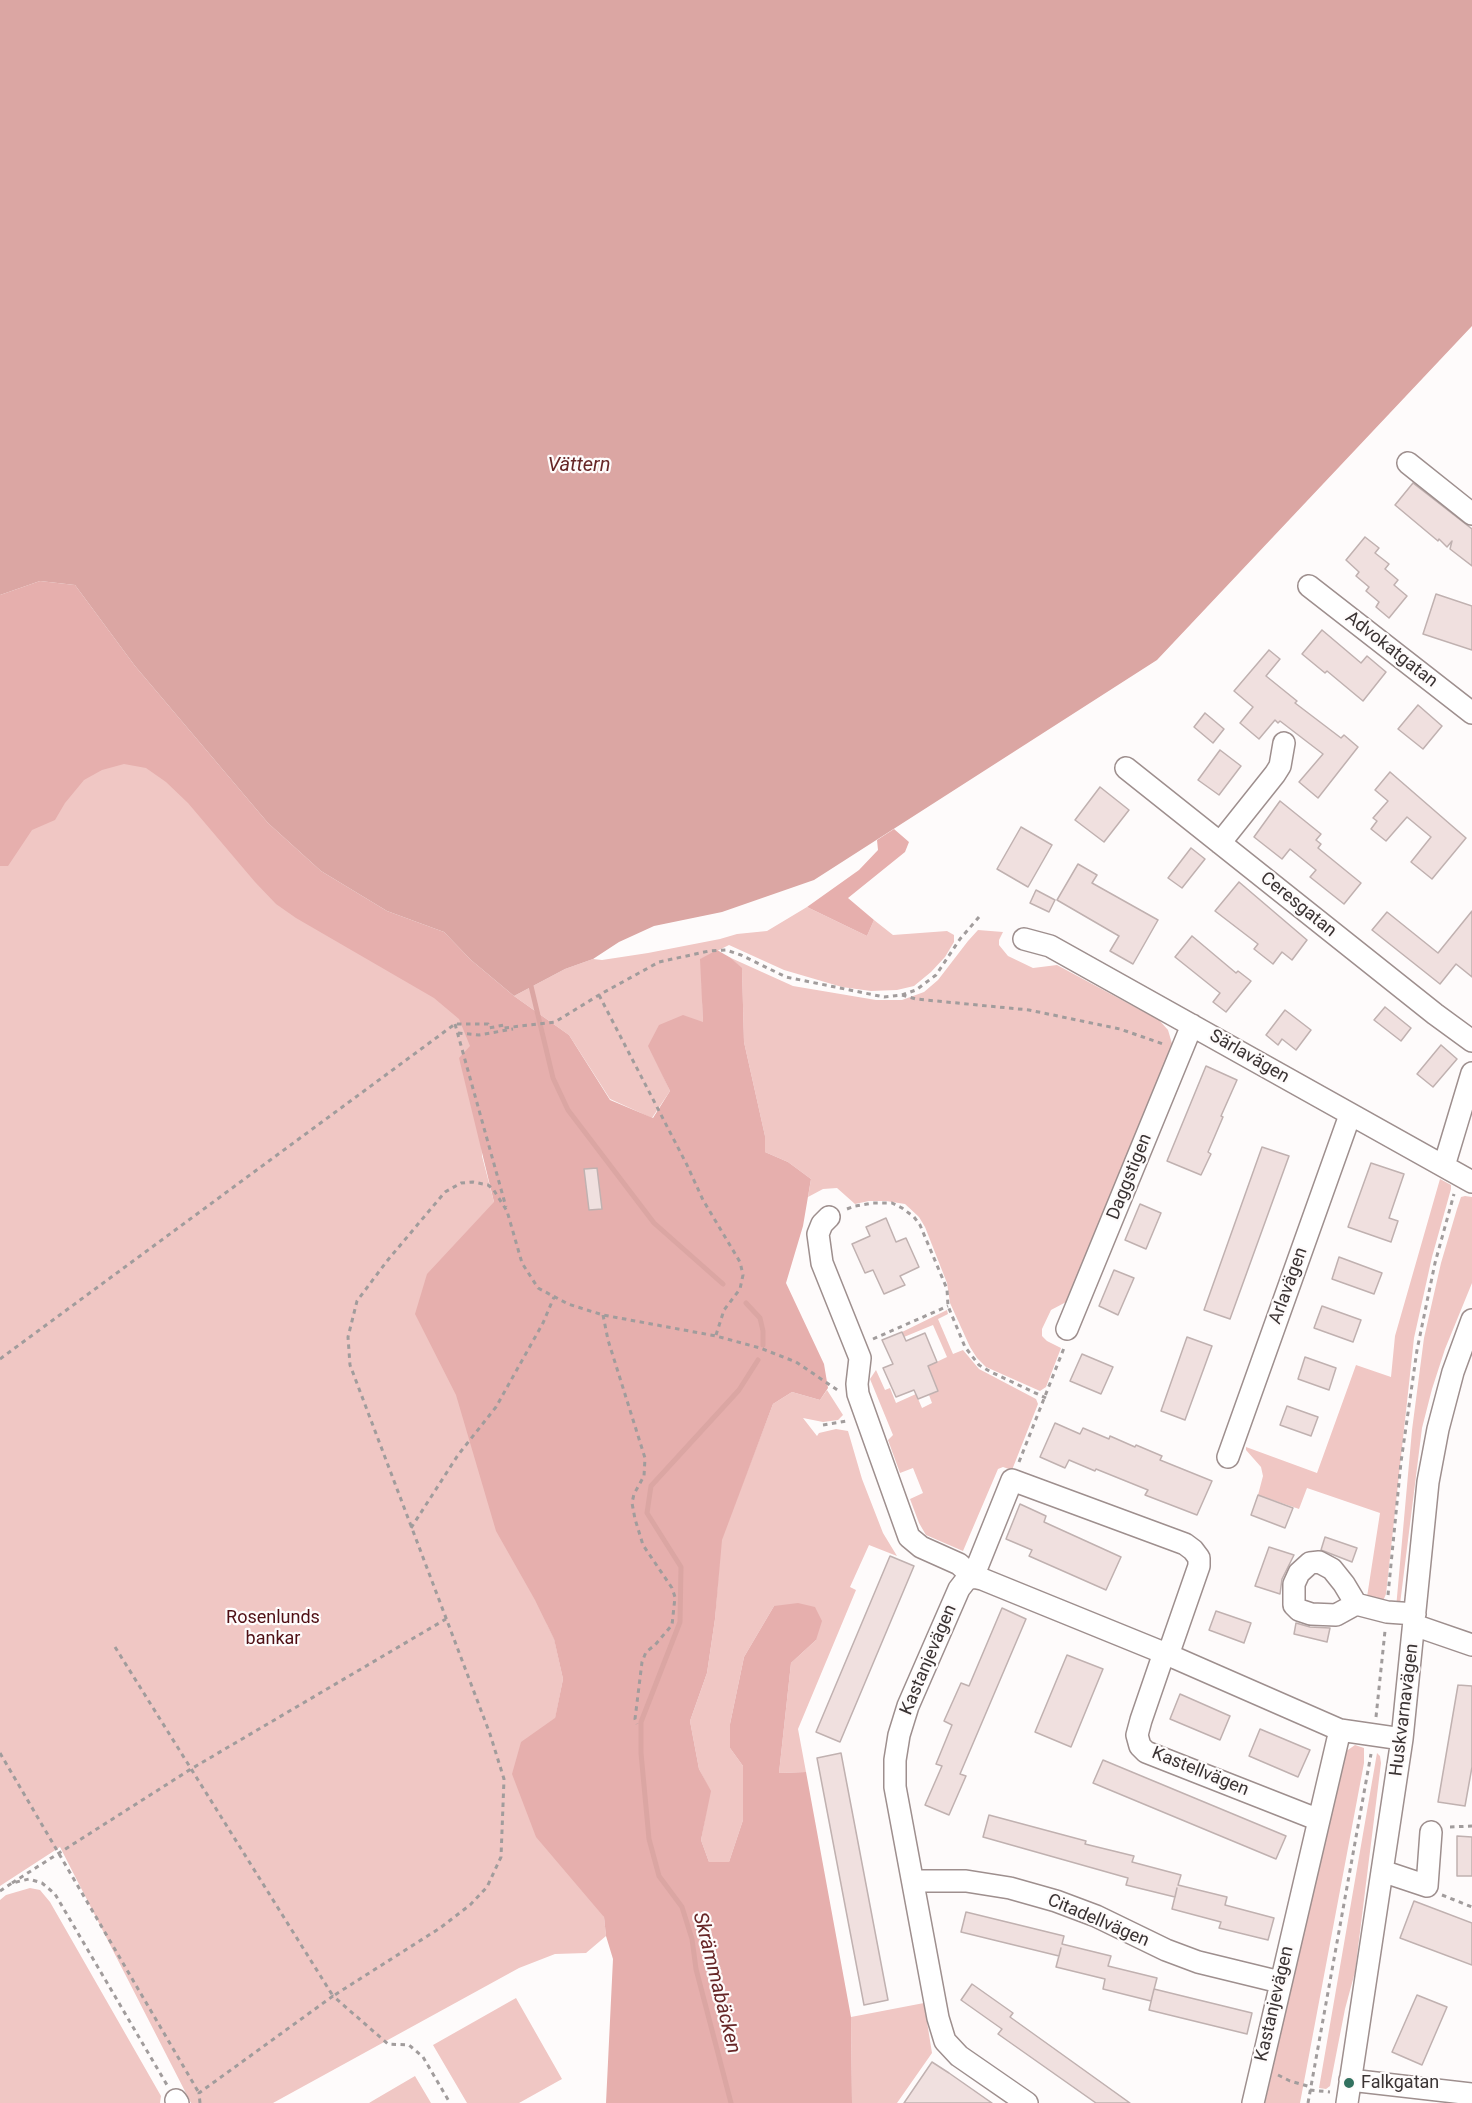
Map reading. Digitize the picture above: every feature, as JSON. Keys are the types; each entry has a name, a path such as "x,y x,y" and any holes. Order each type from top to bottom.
{"street":[{"path":"1408,463 1472,514"},
{"name":"Advokatgatan","path":"1309,586 1472,713"},
{"path":"1220,843 1275,774 1280,766 1284,743"},
{"name":"Ceresgatan","path":"1126,768 1472,1041"},
{"name":"Särlavägen","path":"1024,939 1050,946 1459,1174"},
{"name":"Daggstigen","path":"1067,1329 1192,1025"},
{"path":"1459,1174 1472,1073"},
{"name":"Arlavägen","path":"1228,1457 1350,1115"},
{"path":"829,1217 822,1224 818,1234 818,1248 860,1358 858,1394 909,1537 921,1547 958,1564 973,1577 1166,1654 1340,1730 1402,1739"},
{"name":"Huskvarnavägen","path":"1347,2103 1402,1739 1428,1482 1453,1372 1472,1320"},
{"path":"1012,1480 1081,1504 1193,1550 1199,1558 1199,1566 1166,1654"},
{"name":"Kastanjevägen","path":"1012,1480 973,1577 966,1580 959,1589 908,1706 899,1735 896,1787 938,2018 945,2041 959,2056 1027,2103"},
{"path":"1356,1604 1415,1620 1472,1646"},
{"name":"Kastellvägen","path":"1166,1654 1141,1719 1137,1735 1140,1746 1146,1752 1319,1820"},
{"name":"Kastanjevägen","path":"1253,2103 1340,1730"},
{"path":"1382,1870 1427,1886 1431,1832"},
{"name":"Citadellvägen","path":"913,1881 966,1881 1010,1888 1056,1900 1166,1950 1198,1962 1280,1982"},
{"path":"1350,2080 1472,2094"}],"path":[{"path":"458,1032 480,1035 555,1022 659,962 709,951 726,950 741,954 786,977 884,997 902,995 916,990 936,975 960,939 979,917"},
{"path":"599,995 703,1200 740,1262 743,1275 740,1289 724,1310 716,1336"},
{"path":"902,995 916,999 1029,1010 1086,1020 1182,1050"},
{"path":"0,1359 455,1024 488,1024 489,1028 520,1027"},
{"path":"455,1024 522,1263 538,1288 568,1304 603,1315 716,1336 760,1348 796,1362 844,1395"},
{"path":"1308,2103 1374,1736 1401,1462 1417,1350 1435,1263 1459,1174"},
{"path":"199,2093 333,1996 440,1928 470,1905 487,1887 501,1857 504,1779 490,1734 350,1365 348,1337 357,1302 387,1261 445,1192 461,1183 479,1182 488,1185 493,1190 507,1212"},
{"path":"829,1217 855,1206 873,1203 892,1203 902,1208 920,1225 946,1289 948,1306 965,1347 979,1365 1046,1398"},
{"path":"411,1528 458,1455 496,1407 543,1323 554,1297"},
{"path":"856,1347 948,1306"},
{"path":"603,1315 608,1340 645,1458 644,1476 634,1494 632,1503 635,1519 643,1545 672,1588 675,1597 672,1625 646,1652 642,1662 635,1719 637,1724"},
{"path":"1012,1480 1063,1355 1067,1329"},
{"path":"823,1425 849,1420"},
{"path":"0,1891 191,1769 446,1619"},
{"path":"115,1647 333,1996 388,2044 409,2045 423,2057 450,2103"},
{"path":"0,1753 199,2093 200,2103"},
{"path":"12,1883 29,1879 42,1883 55,1894 177,2101"},
{"path":"1427,1886 1472,1908"},
{"path":"1261,2065 1290,2081 1326,2091"}],"green space":[{"name":"Rosenlunds bankar","path":"0,613 241,820 474,975 482,1156 494,1202 547,1624 554,1638 563,1679 555,1719 604,1917 606,1936 586,1953 555,1954 519,1968 273,2103 191,2103 60,1847 0,1886"},
{"path":"807,907 867,936 874,920 893,935 947,931 954,935 954,942 945,957 931,972 914,986 897,990 871,991 842,987 784,970 729,945 701,959 703,1022 649,1045 670,1091 652,1118 610,1099 569,1035 514,996 565,969 593,959 602,960 648,953 737,934 767,931"},
{"path":"978,930 1003,932 999,945 1008,956 1033,968 1057,965 1159,1020 1168,1030 1173,1047 1068,1301 1051,1310 1042,1329 1042,1336 1047,1341 1061,1348 1046,1387 1040,1391 986,1367 977,1358 950,1303 947,1283 925,1227 919,1217 905,1204 869,1201 855,1204 837,1188 823,1189 808,1197 811,1179 788,1162 765,1152 765,1136 744,1042 742,969 731,958 793,986 876,1000 902,1000 924,992 938,980"},
{"path":"1440,1179 1451,1185 1451,1189 1432,1257 1414,1338 1386,1594 1383,1601 1367,1597 1380,1513 1307,1488 1299,1509 1258,1495 1263,1476 1261,1467 1246,1447 1317,1473 1356,1365 1391,1377 1395,1336"},
{"path":"1461,1197 1472,1197 1472,1283 1445,1349 1422,1428 1400,1604 1396,1608 1412,1430 1424,1338 1441,1263"},
{"path":"947,1310 948,1314 938,1319 953,1354 963,1350 979,1369 1036,1399 1038,1404 1012,1470 1003,1467 998,1469 963,1551 926,1535 919,1523 910,1499 923,1493 913,1468 900,1473 888,1440 893,1435 870,1379 876,1370 885,1390 890,1388 896,1403 916,1394 922,1408 932,1403 929,1395 938,1391 928,1366 947,1357 933,1325 904,1337 902,1332"},
{"path":"827,1390 843,1415 838,1420 823,1422 803,1418 817,1436 819,1433 836,1429 848,1431 862,1479 883,1533 897,1556 869,1545 850,1587 856,1590 798,1729 806,1772 779,1773 791,1663 816,1640 774,1606 744,1657 730,1724 730,1748 743,1766 743,1820 729,1862 709,1862 701,1840 710,1791 699,1769 690,1721 707,1673 715,1619 721,1540 773,1404 792,1392 820,1400"},
{"path":"1355,1745 1364,1748 1364,1763 1300,2103 1265,2103 1345,1752"},
{"path":"1377,1753 1381,1763 1355,1972 1345,2009 1330,2086 1326,2089 1319,2088"},
{"path":"30,1888 40,1890 50,1902 161,2096 160,2103 0,2103 0,1900 6,1895"},
{"path":"516,1998 562,2079 519,2103 467,2103 433,2045"},
{"path":"924,2003 932,2053 897,2103 852,2103 851,2017"},
{"path":"415,2076 431,2103 369,2103 374,2100"}],"shaded area":[{"path":"40,581 75,585 135,666 268,823 321,871 387,911 444,932 471,960 514,996 569,1035 610,1100 653,1118 670,1091 648,1046 659,1025 683,1015 703,1022 700,959 717,950 742,968 744,1042 765,1136 765,1152 788,1162 811,1179 803,1226 786,1283 824,1364 828,1388 820,1400 792,1392 773,1404 722,1540 715,1619 707,1673 690,1721 699,1769 711,1791 701,1840 709,1862 729,1862 743,1820 743,1766 730,1748 730,1724 744,1657 774,1606 798,1603 815,1607 822,1621 816,1640 791,1663 779,1773 806,1772 851,2017 852,2103 606,2103 613,1959 606,1936 604,1917 536,1837 512,1774 521,1742 555,1718 563,1679 554,1639 496,1531 456,1395 415,1314 427,1274 494,1202 459,1058 470,1046 459,1019 434,998 296,918 276,904 188,803 166,782 146,768 124,764 102,770 84,780 65,803 55,820 32,830 8,866 0,866 0,595"},
{"path":"894,829 909,842 905,852 848,898 874,920 867,936 807,907 859,870 878,850 877,840"}],"water":[{"name":"Vättern","path":"0,0 1472,0 1472,326 1157,660 814,880 722,912 654,926 619,942 593,959 565,969 514,996 471,960 444,932 387,911 321,871 268,823 135,666 75,585 40,581 0,595"}],"building":[{"path":"1413,483 1472,529 1472,566 1450,549 1452,541 1447,547 1395,505"},
{"path":"1365,537 1379,548 1375,553 1389,564 1385,569 1398,580 1394,585 1407,596 1389,618 1376,607 1379,602 1366,591 1369,587 1356,576 1359,572 1346,560"},
{"path":"1436,594 1472,606 1472,650 1423,634"},
{"path":"1322,630 1361,663 1367,656 1386,672 1363,701 1302,654"},
{"path":"1269,650 1280,659 1266,676 1297,701 1295,703 1341,738 1344,735 1358,747 1318,798 1299,782 1323,754 1280,721 1278,723 1275,720 1259,739 1240,723 1253,707 1234,691"},
{"path":"1418,705 1442,726 1423,749 1398,729"},
{"path":"1205,713 1224,729 1213,743 1194,727"},
{"path":"1220,750 1241,766 1219,795 1198,780"},
{"path":"1390,772 1466,838 1432,879 1411,862 1431,837 1407,817 1386,841 1371,829 1377,821 1373,818 1388,801 1375,790"},
{"path":"1100,787 1129,810 1104,842 1075,820"},
{"path":"1280,801 1321,834 1316,840 1321,844 1318,848 1361,883 1344,904 1310,877 1316,870 1290,849 1282,859 1254,837"},
{"path":"1021,827 1052,845 1028,887 997,869"},
{"path":"1191,848 1205,859 1182,888 1168,878"},
{"path":"1078,864 1097,875 1092,883 1158,920 1133,964 1110,951 1119,936 1057,900"},
{"path":"1239,882 1307,940 1292,960 1282,952 1273,964 1254,949 1258,944 1215,911"},
{"path":"1036,890 1055,900 1049,912 1030,903"},
{"path":"1472,911 1472,977 1456,964 1440,984 1372,930 1387,912 1438,953"},
{"path":"1192,936 1236,973 1238,971 1251,981 1226,1012 1213,1002 1220,993 1175,957"},
{"path":"1385,1007 1411,1028 1401,1041 1374,1020"},
{"path":"1285,1010 1311,1030 1296,1050 1282,1039 1278,1045 1266,1035"},
{"path":"1441,1045 1457,1059 1433,1087 1417,1074"},
{"path":"1206,1066 1237,1080 1221,1116 1223,1117 1208,1152 1211,1154 1201,1175 1167,1161"},
{"path":"1262,1147 1289,1156 1230,1319 1204,1310"},
{"path":"1371,1163 1404,1174 1389,1218 1398,1221 1391,1242 1348,1227"},
{"path":"597,1168 602,1209 589,1210 584,1169"},
{"path":"1140,1204 1161,1213 1146,1249 1125,1240"},
{"path":"886,1218 896,1242 906,1238 919,1267 900,1276 905,1285 884,1294 873,1270 865,1273 852,1244 870,1236 866,1227"},
{"path":"1339,1257 1382,1273 1374,1294 1332,1279"},
{"path":"1114,1270 1134,1278 1118,1315 1099,1306"},
{"path":"1322,1306 1361,1320 1353,1342 1314,1328"},
{"path":"902,1332 906,1341 925,1333 937,1362 928,1366 938,1391 918,1399 914,1390 896,1397 883,1368 893,1364 882,1340"},
{"path":"1187,1337 1212,1346 1185,1420 1161,1411"},
{"path":"1082,1354 1113,1367 1101,1394 1070,1381"},
{"path":"1305,1357 1336,1368 1329,1390 1298,1379"},
{"path":"1287,1406 1318,1417 1311,1436 1280,1425"},
{"path":"1055,1423 1080,1434 1083,1428 1109,1439 1110,1436 1135,1447 1136,1445 1162,1456 1160,1460 1212,1481 1197,1515 1145,1495 1148,1490 1096,1469 1095,1471 1069,1460 1065,1468 1040,1457"},
{"path":"1258,1495 1293,1508 1285,1528 1251,1515"},
{"path":"1020,1504 1046,1516 1044,1522 1121,1557 1106,1590 1029,1556 1032,1550 1006,1539"},
{"path":"1325,1537 1357,1548 1352,1562 1321,1550"},
{"path":"1269,1547 1294,1555 1282,1579 1280,1594 1255,1586"},
{"path":"890,1556 914,1566 840,1742 816,1732"},
{"path":"1002,1608 1026,1619 960,1774 966,1776 949,1815 925,1805 942,1766 936,1764 952,1725 944,1721 961,1683 969,1686"},
{"path":"1216,1611 1251,1623 1244,1643 1209,1630"},
{"path":"1296,1623 1310,1627 1330,1628 1327,1642 1294,1634"},
{"path":"1067,1655 1103,1669 1071,1747 1035,1732"},
{"path":"1458,1685 1472,1686 1472,1767 1465,1806 1438,1802"},
{"path":"1180,1694 1230,1716 1220,1740 1170,1719"},
{"path":"1260,1729 1310,1750 1298,1777 1249,1756"},
{"path":"841,1753 888,2000 864,2005 817,1758"},
{"path":"1103,1760 1286,1836 1276,1859 1093,1783"},
{"path":"989,1815 1134,1856 1132,1862 1181,1875 1178,1885 1227,1897 1225,1905 1274,1918 1268,1940 1219,1928 1221,1922 1172,1909 1175,1897 1126,1885 1128,1878 983,1837"},
{"path":"1457,1836 1472,1837 1472,1876 1457,1876"},
{"path":"1414,1901 1472,1923 1472,1965 1400,1938"},
{"path":"966,1912 1064,1936 1062,1944 1111,1956 1108,1966 1157,1978 1151,2001 1103,1989 1105,1979 1056,1967 1059,1956 961,1932"},
{"path":"972,1984 1013,2013 1010,2017 1130,2103 1096,2103 998,2034 1002,2029 961,2000"},
{"path":"1154,1989 1252,2013 1247,2034 1149,2010"},
{"path":"1417,1995 1447,2007 1422,2065 1392,2052"},
{"path":"932,2062 949,2073 992,2103 904,2103"}],"waterway":[{"path":"531,986 553,1078 568,1110 654,1223 723,1284"},
{"name":"Skrämmabäcken","path":"746,1303 760,1318 763,1345"},
{"name":"Skrämmabäcken","path":"731,2103 696,1969 692,1939 682,1907 659,1876 649,1839 641,1753 641,1722 680,1622 681,1567 647,1513 651,1486 739,1390 758,1360"}],"place":[{"name":"Falkgatan","path":"1349,2083"}]}
